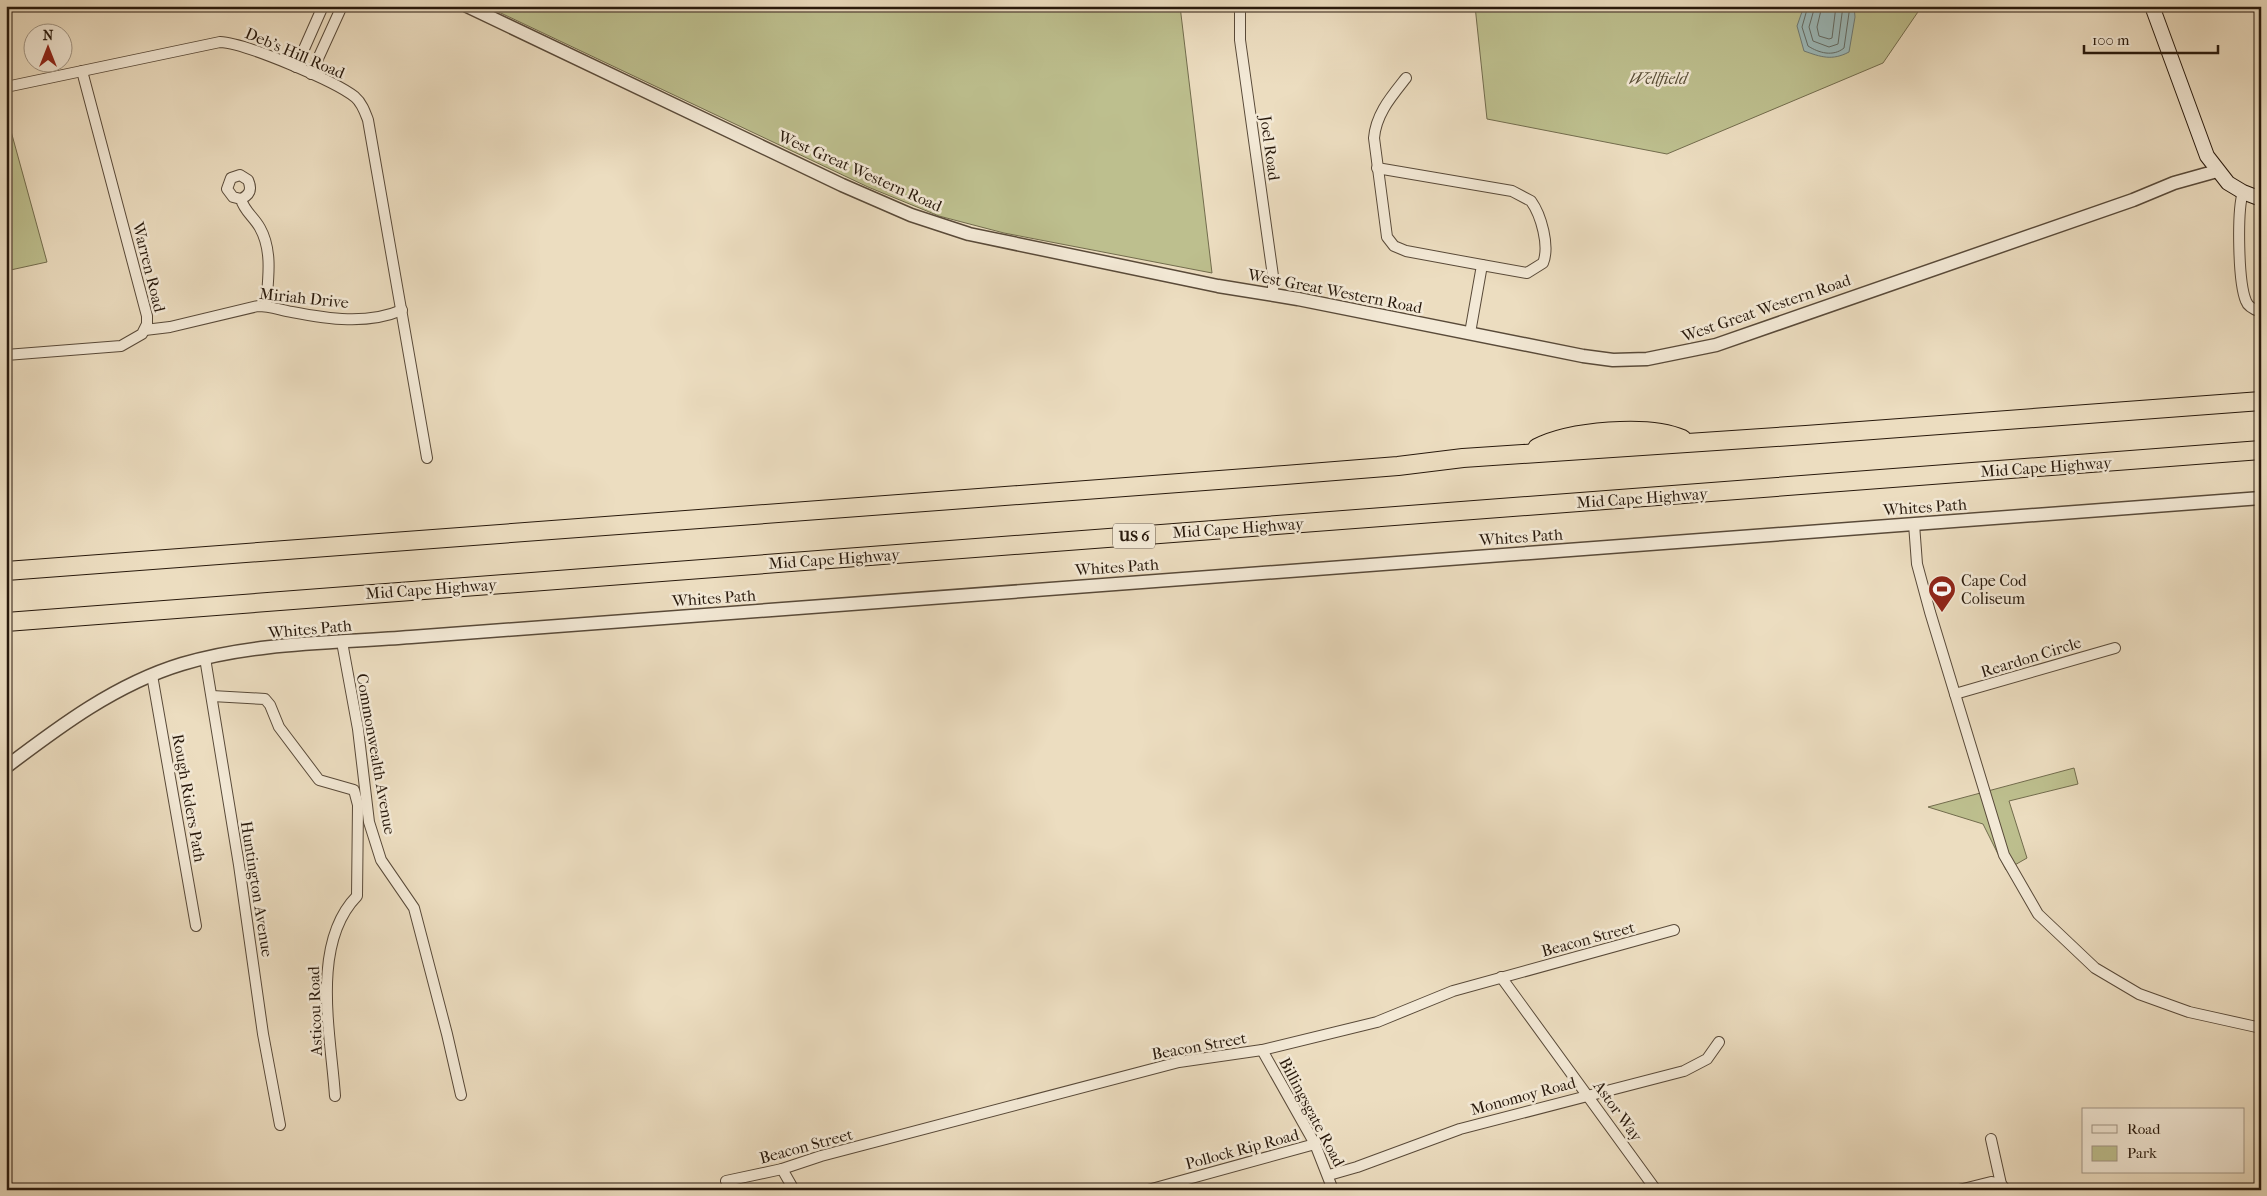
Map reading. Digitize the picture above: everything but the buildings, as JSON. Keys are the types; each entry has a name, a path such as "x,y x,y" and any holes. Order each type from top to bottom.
{"highway":[{"path":"6,570 1285,475 1526,453 1550,442 1568,437 1634,431 1664,432 1690,442 2261,401"},
{"name":"Mid Cape Highway","path":"6,622 2261,450"}],"main road":[{"path":"2152,6 2203,148 2217,171 2243,192 2261,199"}],"street":[{"path":"296,67 323,6"},
{"path":"311,74 342,6"},
{"name":"West Great Western Road","path":"467,6 911,215 1000,241 1218,286 1274,295 1561,352 1613,360 1647,360 1682,354 1738,338 2132,200 2174,183 2217,171"},
{"name":"Joel Road","path":"1240,6 1240,40 1273,276 1274,295"},
{"name":"Deb's Hill Road","path":"6,86 82,72 220,42 237,44 296,67 348,92 356,98 366,113 427,458"},
{"name":"Warren Road","path":"6,355 121,346 138,338 145,330 147,316 82,72"},
{"path":"1378,168 1512,191 1531,201 1545,241 1546,253 1544,263 1527,273 1406,251 1390,242 1386,232 1374,138 1375,126 1380,114 1406,78"},
{"path":"2243,192 2239,210 2243,287 2246,301 2250,307 2261,312"},
{"path":"241,199 243,206 258,225 267,248 266,306"},
{"path":"1470,333 1482,266"},
{"name":"Miriah Drive","path":"145,330 170,327 249,307 266,306 326,318 350,319 377,318 402,310"},
{"name":"Whites Path","path":"6,767 78,714 113,694 152,675 205,658 238,652 342,642 2261,498"},
{"path":"1914,524 1917,564 1942,658 1955,694 2004,855 2038,914 2095,968 2139,994 2189,1012 2261,1028"},
{"name":"Commonwealth Avenue","path":"342,642 358,729 370,822 381,860 414,908 461,1095"},
{"name":"Reardon Circle","path":"1955,694 2115,648"},
{"name":"Huntington Avenue","path":"205,658 265,1043 280,1125"},
{"name":"Rough Riders Path","path":"152,675 196,926"},
{"name":"Asticou Road","path":"212,696 265,699 270,704 279,727 319,780 354,790 358,805 357,896 346,907 331,943 326,980 335,1096"},
{"name":"Beacon Street","path":"726,1181 782,1169 821,1156 1179,1062 1262,1050 1377,1022 1453,991 1674,930"},
{"name":"Astor Way","path":"1501,977 1588,1094 1656,1190"},
{"name":"Monomoy Road","path":"1329,1175 1357,1167 1460,1129 1588,1094 1684,1071 1707,1059 1719,1042"},
{"name":"Billingsgate Road","path":"1262,1050 1315,1144 1329,1175 1333,1190"},
{"path":"1991,1139 2004,1187"},
{"name":"Pollock Rip Road","path":"1148,1190 1315,1144"},
{"path":"782,1169 794,1190"},
{"path":"1959,1190 1992,1182 2004,1187"}],"green space":[{"path":"486,6 1180,6 1212,273 1004,233 939,216 868,187"},
{"name":"Wellfield","path":"1475,6 1922,6 1883,63 1667,154 1487,119"},
{"path":"6,113 47,262 6,271"},
{"path":"2074,768 2078,784 2009,801 2027,858 2006,870 1983,824 1928,807"}],"water":[{"path":"1804,6 1854,6 1855,17 1849,52 1843,55 1826,57 1804,51 1797,26"}],"place":[{"name":"Cape Cod Coliseum","path":"1942,613"}]}
